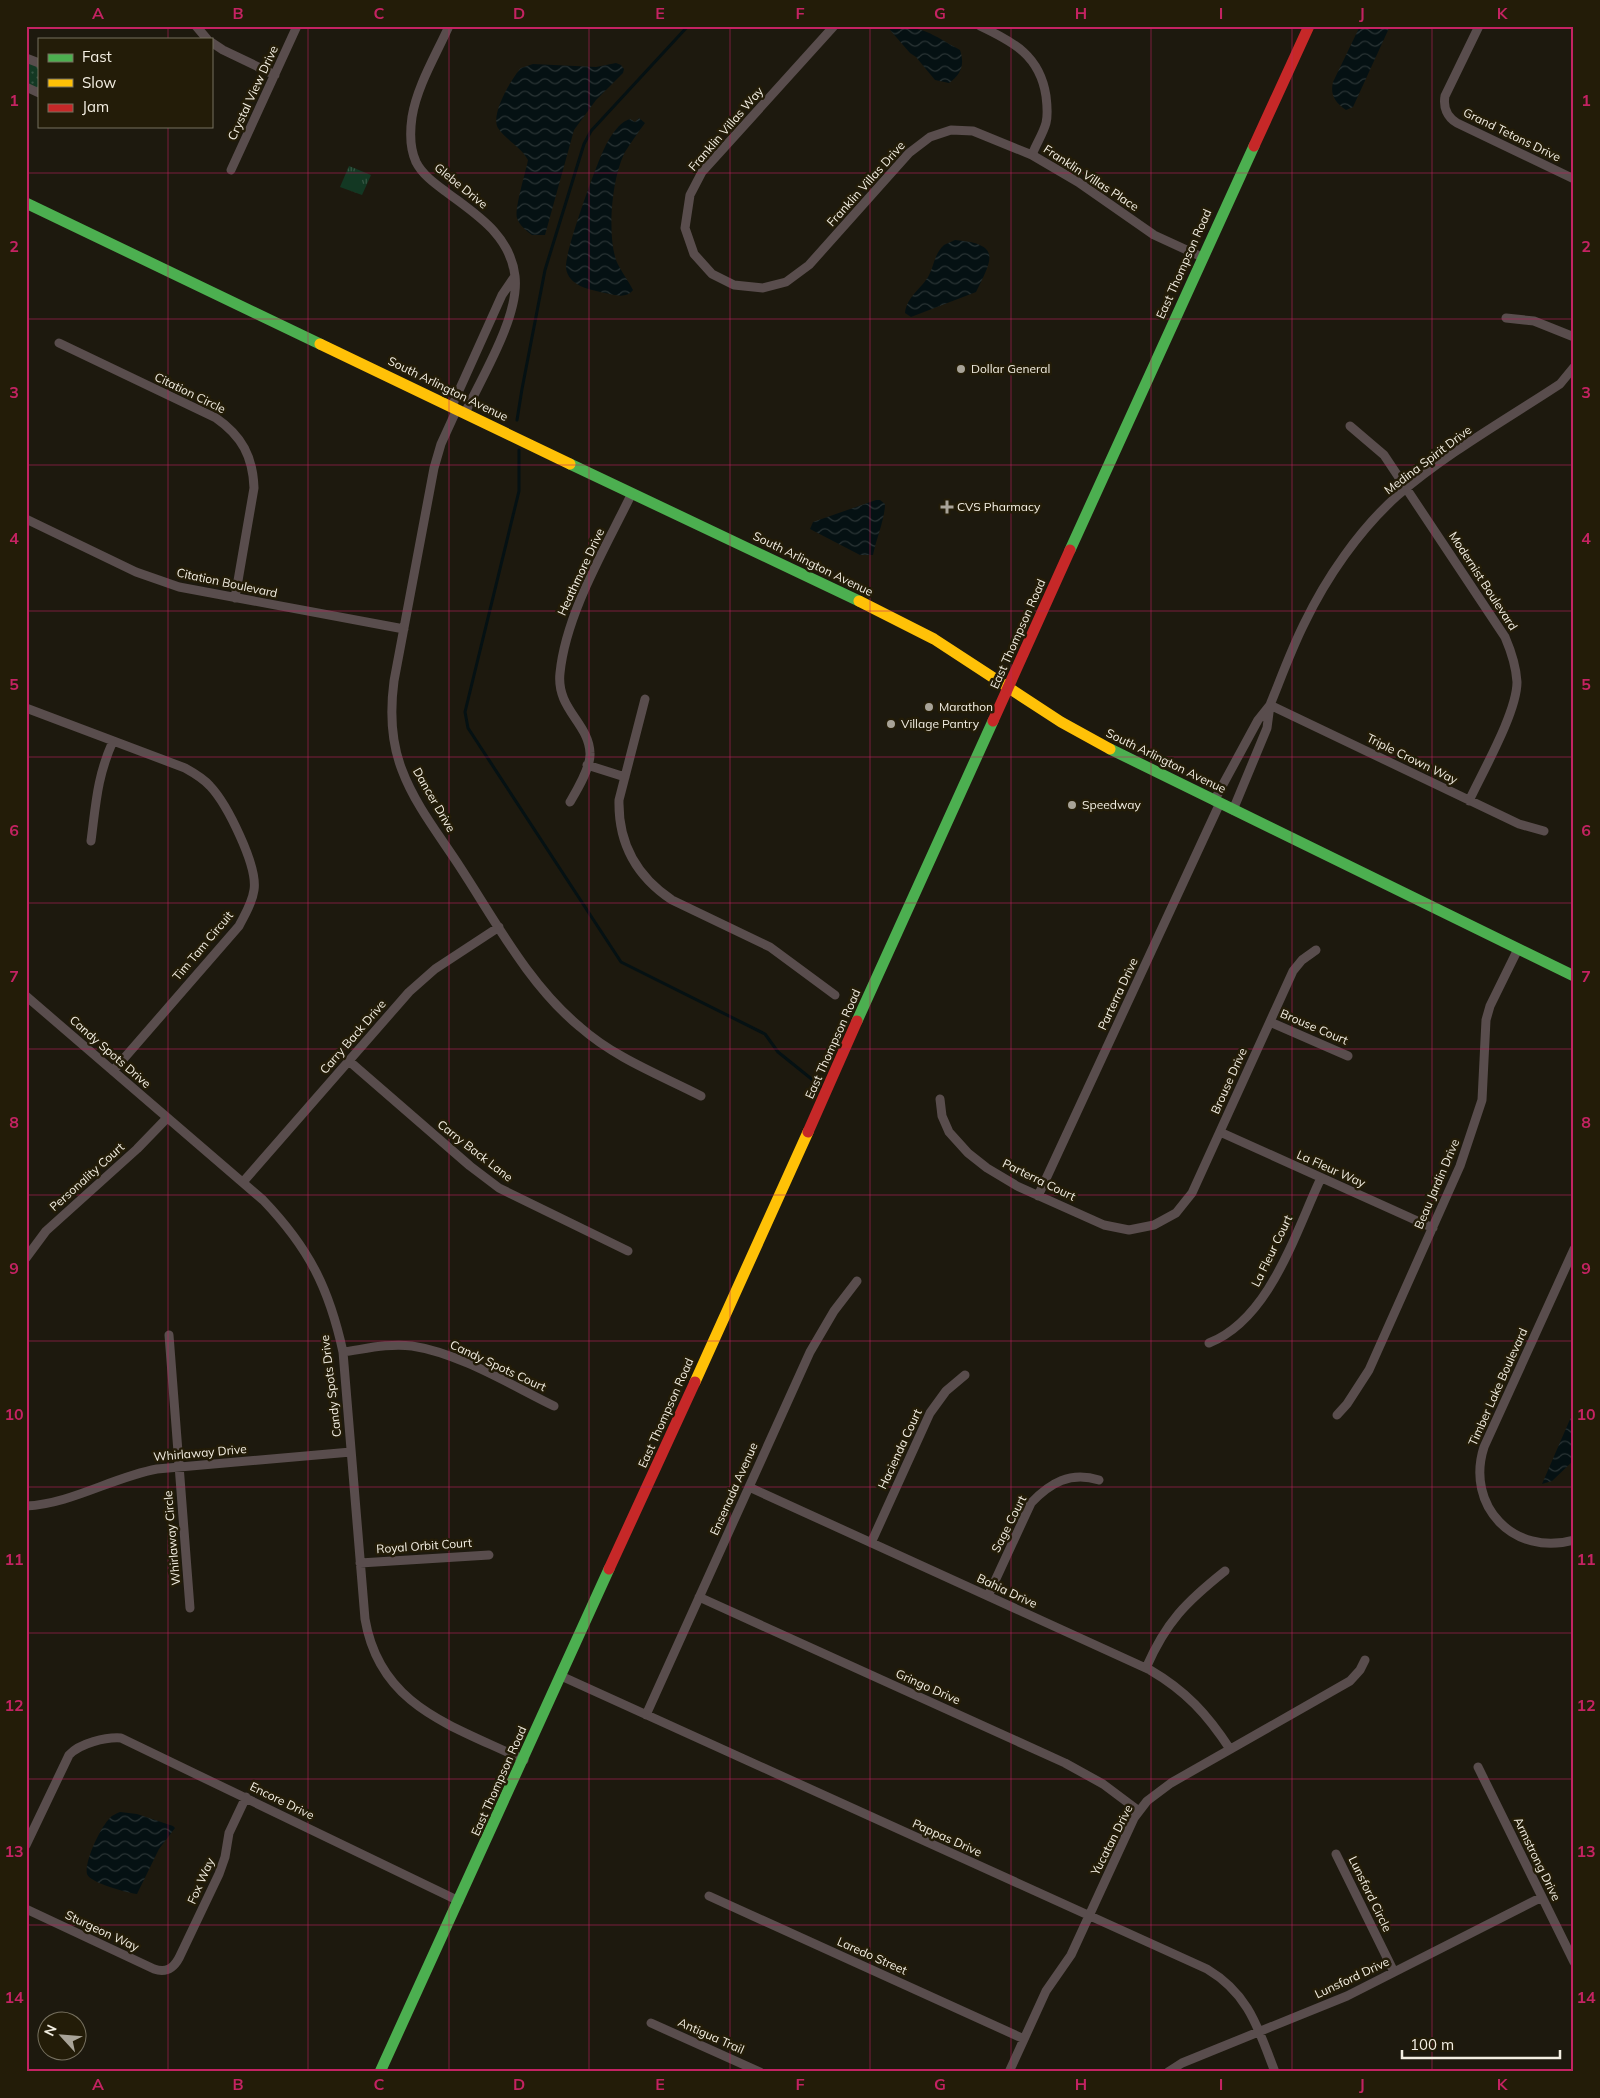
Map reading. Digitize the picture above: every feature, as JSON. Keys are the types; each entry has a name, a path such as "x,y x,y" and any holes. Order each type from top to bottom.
{"main road":[{"name":"East Thompson Road","path":"380,2072 524,1760 1202,257 1309,26"},
{"name":"South Arlington Avenue","path":"26,203 918,630 958,653 1068,727 1233,810 1574,976"}],"street":[{"path":"196,26 206,38"},
{"name":"Crystal View Drive","path":"231,170 297,26"},
{"name":"Glebe Drive","path":"449,26 416,102 412,117 412,148 416,162 425,174 492,228 508,250 515,276 514,298 506,324 458,409"},
{"name":"Franklin Villas Way","path":"786,282 763,288 734,285 712,274 694,254 686,228 690,195 702,172 834,26"},
{"name":"Franklin Villas Place","path":"980,26 1004,37 1019,48 1034,62 1044,84 1047,104 1046,122 1032,155 1078,182 1154,235 1202,257"},
{"name":"Grand Tetons Drive","path":"1479,26 1447,91 1445,107 1449,116 1457,123 1574,179"},
{"path":"212,43 223,50 275,75"},
{"path":"26,58 38,64"},
{"path":"26,87 38,93"},
{"name":"Franklin Villas Drive","path":"786,282 809,265 909,152 930,137 951,130 972,131 1032,155"},
{"path":"458,409 502,295 515,276"},
{"path":"1506,318 1534,321 1574,337"},
{"name":"Citation Circle","path":"59,343 216,418 229,427 242,442 249,454 254,488 235,598"},
{"name":"Medina Spirit Drive","path":"1233,810 1267,728 1270,705 1304,624 1333,574 1361,534 1397,496 1444,461 1560,384 1574,367"},
{"name":"Dancer Drive","path":"458,409 441,444 434,468 394,681 391,705 393,734 402,771 418,802 546,994 580,1028 621,1056 702,1096"},
{"name":"Modernist Boulevard","path":"1350,426 1384,454 1505,637 1514,658 1517,683 1512,710 1469,800"},
{"name":"Heathmore Drive","path":"570,802 582,780 590,754 586,738 564,702 560,690 560,674 566,639 576,610 632,493"},
{"name":"Citation Boulevard","path":"26,519 144,575 194,590 404,630"},
{"path":"645,699 619,800 620,825 626,849 645,878 672,900 770,947 835,996"},
{"name":"Medina Spirit Drive","path":"1217,802 1258,720 1270,705"},
{"name":"Triple Crown Way","path":"1270,705 1519,824 1544,831"},
{"name":"Tim Tam Circuit","path":"26,708 185,768 210,785 222,801 250,860 254,874 254,889 249,908 239,926 113,1071"},
{"path":"91,841 96,792 105,759 113,741"},
{"path":"587,765 625,777"},
{"name":"Parterra Drive","path":"1038,1196 1217,802"},
{"name":"Carry Back Drive","path":"243,1182 409,992 435,969 499,926"},
{"name":"Beau Jardin Drive","path":"1337,1415 1364,1379 1460,1166 1481,1104 1484,1083 1485,1028 1488,1013 1518,949"},
{"name":"Brouse Drive","path":"1163,1221 1176,1213 1192,1193 1293,971 1302,960 1316,950"},
{"name":"Candy Spots Drive","path":"27,998 243,1182 280,1217 309,1257 328,1296 336,1319 343,1352 367,1633 377,1660 393,1684 406,1698 426,1712 524,1760"},
{"name":"Brouse Court","path":"1270,1022 1348,1056"},
{"name":"Carry Back Lane","path":"349,1061 470,1166 499,1188 628,1251"},
{"name":"Parterra Court","path":"940,1099 944,1123 961,1146 987,1168 1012,1183 1114,1228 1144,1228 1163,1221"},
{"name":"Personality Court","path":"26,1258 46,1231 138,1149 167,1118"},
{"name":"La Fleur Way","path":"1220,1132 1433,1228"},
{"name":"La Fleur Court","path":"1209,1343 1241,1322 1255,1308 1269,1289 1321,1178"},
{"name":"Timber Lake Boulevard","path":"1574,1249 1481,1457 1479,1476 1483,1495 1494,1516 1511,1532 1525,1539 1544,1544 1558,1544 1574,1540"},
{"name":"Ensenada Avenue","path":"646,1715 818,1336 834,1311 858,1281"},
{"name":"Whirlaway Circle","path":"168,1334 190,1608"},
{"name":"Candy Spots Court","path":"343,1352 396,1346 434,1351 554,1406"},
{"name":"Hacienda Court","path":"871,1543 932,1410 946,1391 965,1375"},
{"name":"Whirlaway Drive","path":"26,1506 56,1501 140,1472 351,1452"},
{"name":"Sage Court","path":"988,1596 1027,1512 1038,1495 1050,1486 1064,1480 1078,1477 1099,1480"},
{"name":"Bahia Drive","path":"749,1487 1146,1668 1171,1683 1198,1705 1230,1749"},
{"name":"Royal Orbit Court","path":"360,1563 489,1555"},
{"path":"1146,1668 1159,1639 1173,1619 1189,1600 1225,1571"},
{"name":"Gringo Drive","path":"699,1597 1065,1763 1099,1781 1139,1811"},
{"name":"Yucatan Drive","path":"1009,2072 1046,1991 1066,1964 1131,1823 1139,1811 1160,1789 1350,1681 1360,1670 1365,1660"},
{"name":"Pappas Drive","path":"561,1676 1207,1969 1220,1977 1244,2001 1260,2032 1275,2072"},
{"name":"Encore Drive","path":"26,1845 73,1750 106,1739 121,1738 459,1901"},
{"name":"Armstrong Drive","path":"1478,1767 1574,1962"},
{"name":"Fox Way","path":"169,1970 174,1967 179,1958 219,1874 225,1857 229,1833 246,1797"},
{"name":"Lunsford Circle","path":"1336,1854 1394,1972"},
{"name":"Laredo Street","path":"709,1896 1024,2039"},
{"name":"Lunsford Drive","path":"1168,2072 1182,2063 1333,2002 1542,1897"},
{"name":"Sturgeon Way","path":"26,1909 154,1969 160,1971 169,1970"},
{"name":"Antigua Trail","path":"651,2023 760,2072"}],"green space":[{"path":"26,58 38,63 38,93 26,87"},
{"path":"349,166 371,175 362,195 340,187"}],"water":[{"path":"889,26 919,29 960,50 962,65 959,73 949,83 935,80 890,30"},
{"path":"1360,26 1390,26 1353,107 1346,110 1334,98 1332,91 1333,82"},
{"path":"616,63 624,69 623,73 596,100 574,130 545,235 532,235 523,228 517,218 519,199 528,160 498,128 496,122 503,97 521,68 533,64 596,67"},
{"path":"639,118 645,123 625,152 621,163 614,190 611,221 613,249 616,260 633,290 627,295 616,295 587,289 576,283 568,274 566,268 570,245 595,170 605,147 622,123 630,119 635,122"},
{"path":"955,240 980,245 986,249 989,255 989,262 976,292 911,317 905,313 908,303 925,282 941,249 944,245"},
{"path":"880,500 885,504 884,516 873,555 860,555 810,529 813,522"},
{"path":"1574,1410 1574,1460 1552,1481 1542,1484"},
{"path":"120,1812 137,1814 175,1828 159,1849 137,1894 102,1884 87,1874 88,1861 98,1836 106,1822"}],"waterway":[{"path":"517,420 545,270 584,144 591,131 688,26"},
{"path":"519,450 519,491 465,712 468,728 621,962 765,1034 778,1052 824,1089"}],"traffic: fast":[{"path":"1070,550 1254,146"},
{"path":"26,203 320,344"},
{"path":"570,464 859,601"},
{"path":"857,1021 993,721"},
{"path":"1110,749 1574,976"},
{"path":"380,2072 609,1569"}],"traffic: slow":[{"path":"320,344 570,464"},
{"path":"859,601 934,639 1061,722 1110,749"},
{"path":"695,1382 808,1132"}],"traffic: jam":[{"path":"1254,146 1309,26"},
{"path":"993,721 1070,550"},
{"path":"808,1132 857,1021"},
{"path":"609,1569 695,1382"}],"place":[{"name":"Dollar General","path":"961,369"},
{"name":"CVS Pharmacy","path":"947,507"},
{"name":"Marathon","path":"929,707"},
{"name":"Village Pantry","path":"891,724"},
{"name":"Speedway","path":"1072,805"}]}
